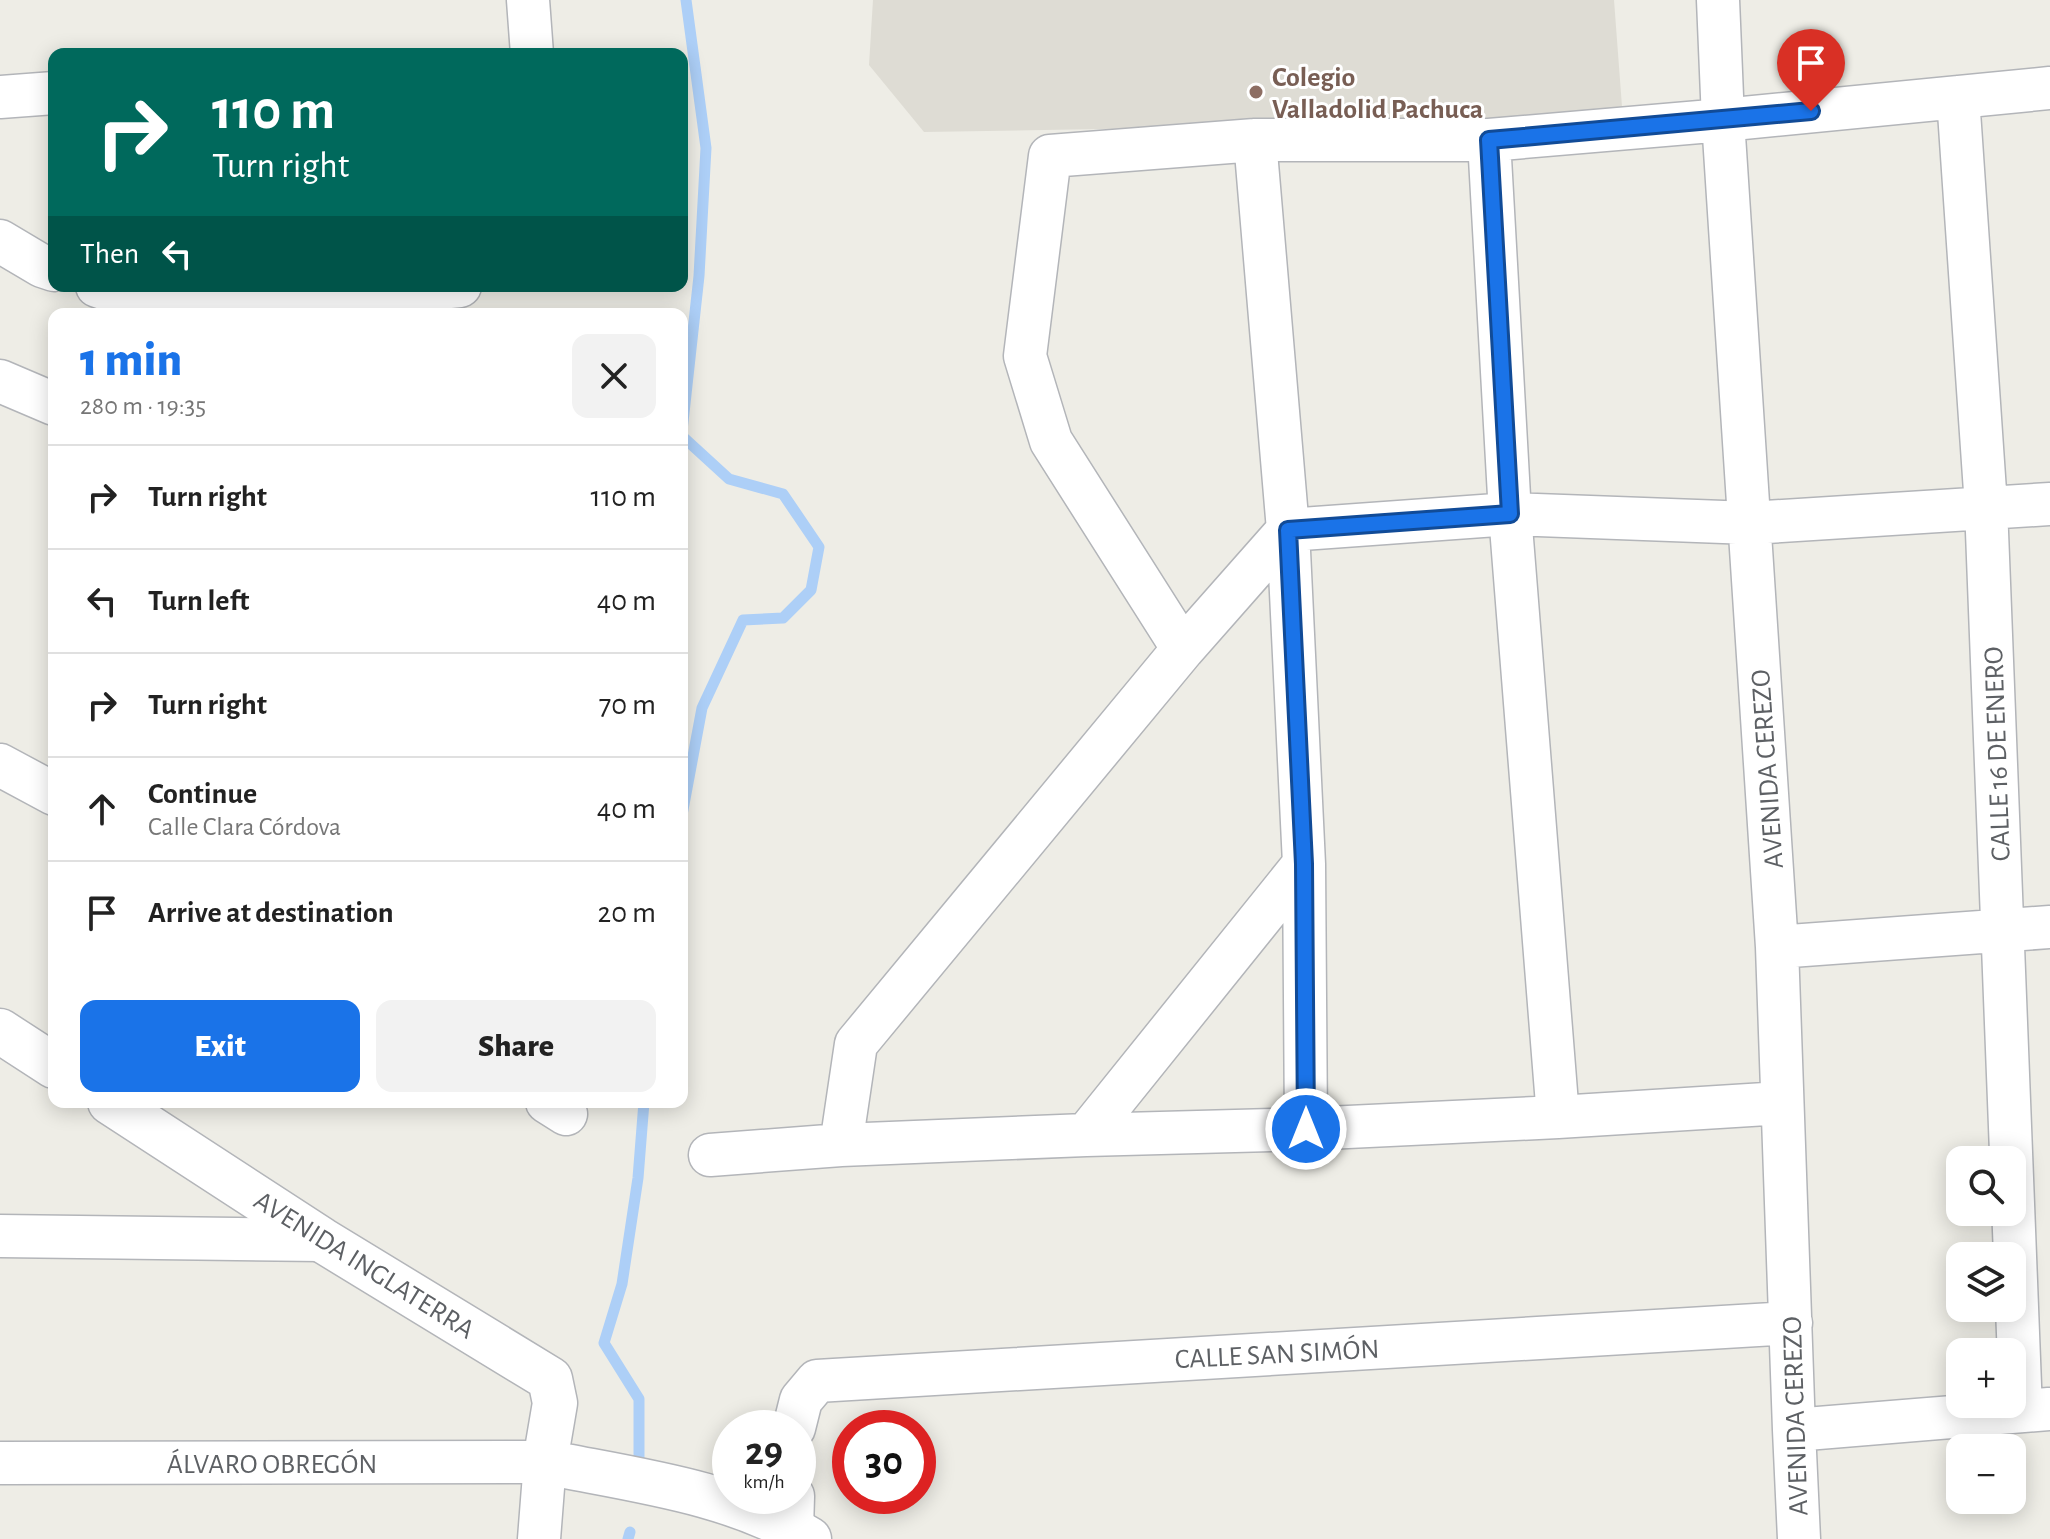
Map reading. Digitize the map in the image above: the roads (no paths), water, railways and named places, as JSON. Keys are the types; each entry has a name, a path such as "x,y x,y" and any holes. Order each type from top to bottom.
{"street":[{"path":"527,48 528,0"},
{"name":"AVENIDA CEREZO","path":"1718,0 1723,120 1777,947 1799,1539"},
{"path":"1183,649 1051,441 1025,356 1050,156 1255,140 1489,140 2050,88"},
{"path":"0,97 48,93"},
{"name":"CALLE 16 DE ENERO","path":"1958,97 1986,506 2004,930 2036,1410"},
{"path":"1255,140 1288,530 1304,864 1306,1129"},
{"path":"1489,140 1510,514 1558,1117"},
{"path":"0,241 48,268"},
{"path":"113,292 155,308"},
{"path":"231,308 398,292"},
{"path":"0,381 48,401"},
{"path":"841,1145 856,1044 1183,649 1288,530 1510,514 1750,523 2050,504"},
{"path":"0,765 48,791"},
{"path":"1086,1135 1304,864"},
{"path":"1777,947 2050,927"},
{"path":"0,1031 48,1062"},
{"path":"710,1155 841,1145 1306,1129 1782,1103"},
{"name":"AVENIDA INGLATERRA","path":"119,1108 322,1240 550,1379 555,1403 545,1462"},
{"path":"0,1236 322,1240"},
{"name":"CALLE SAN SIMÓN","path":"798,1410 801,1400 817,1381 1791,1323"},
{"path":"1794,1430 2036,1410"},
{"path":"539,1539 545,1462 716,1498 798,1521"},
{"name":"ÁLVARO OBREGÓN","path":"0,1463 545,1462"}],"waterway":[{"path":"686,0 706,148 699,276 688,376"},
{"path":"688,441 729,479 783,494 819,547 811,590 783,618 743,620 702,708 688,783"},
{"path":"639,1459 639,1399 604,1343 622,1284 638,1178 644,1108"},
{"path":"628,1539 630,1532"}],"place":[{"name":"Colegio Valladolid Pachuca","path":"1256,92"}]}
